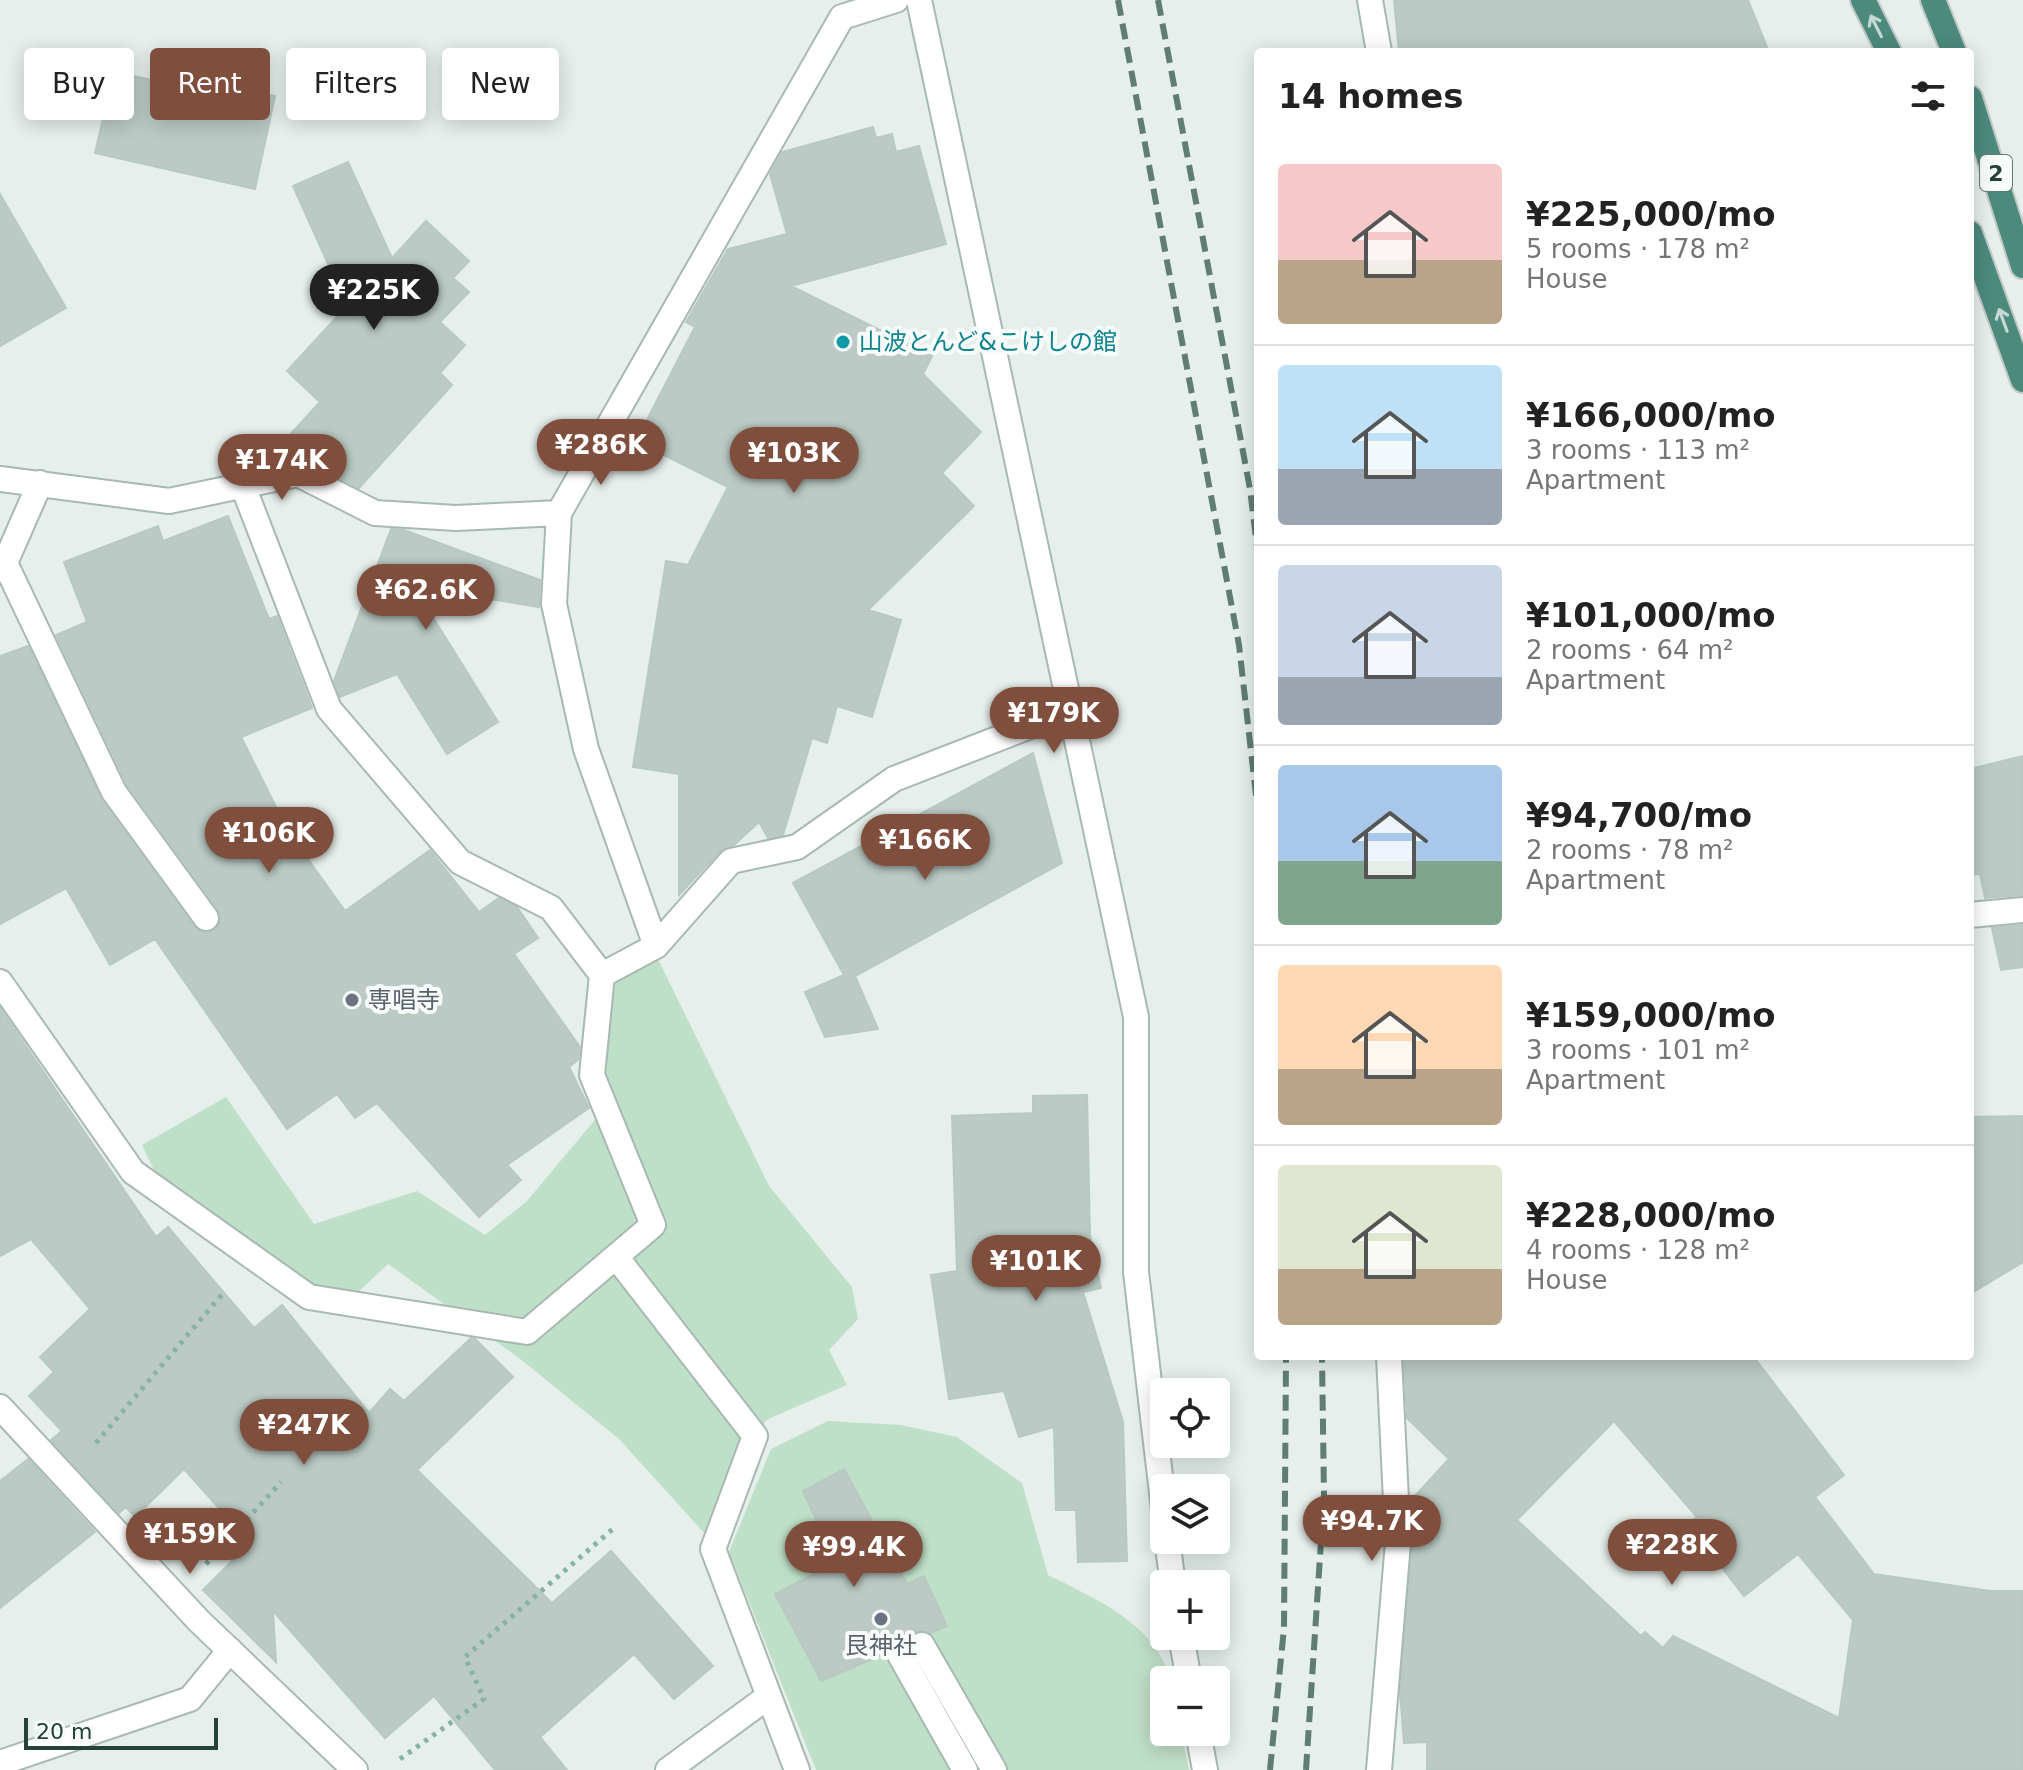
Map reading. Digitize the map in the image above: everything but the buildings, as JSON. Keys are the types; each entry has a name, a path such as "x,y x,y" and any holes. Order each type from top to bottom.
{"highway":[{"path":"1863,0 1887,48"},
{"path":"1933,0 1952,48"},
{"name":"2","path":"1974,111 2023,266"},
{"path":"1974,244 2023,380"}],"street":[{"path":"656,946 586,749 554,604 559,513 842,17 896,0"},
{"path":"919,0 1136,1017 1136,1272 1160,1474"},
{"path":"1370,0 1378,48"},
{"path":"0,479 169,501 298,474 375,513 456,518 559,513"},
{"path":"40,483 5,563 114,792 206,918"},
{"path":"0,982 133,1172 309,1297 527,1332 653,1225 592,1075 602,975 551,908 460,862 329,709 243,486"},
{"path":"602,975 656,946 731,861 797,847 894,779 1069,711"},
{"path":"1974,915 2023,910"},
{"path":"617,1258 755,1436 713,1549 797,1770"},
{"path":"1379,1770 1398,1542 1389,1360"},
{"path":"0,1407 176,1596 355,1770"},
{"path":"965,1770 900,1655 922,1645 994,1770"},
{"path":"0,1763 190,1699 230,1650"},
{"path":"668,1770 769,1696"},
{"path":"1201,1746 1205,1770"}],"path":[{"path":"66,1478 254,1258"},
{"path":"176,1596 281,1482"},
{"path":"397,1761 484,1699 465,1657 614,1528"}],"green space":[{"path":"658,959 769,1186 852,1287 858,1319 829,1350 847,1385 768,1419 738,1452 706,1535 619,1439 519,1358 388,1264 354,1296 313,1288 155,1172 142,1145 226,1097 314,1224 417,1191 485,1235 527,1201 614,1097 600,1071 610,985"},
{"path":"828,1421 901,1425 957,1437 1022,1483 1048,1575 1122,1616 1150,1642 1150,1650 1156,1650 1163,1661 1165,1666 1150,1666 1150,1746 1184,1746 1189,1770 816,1770 729,1552 771,1449"}],"railway":[{"path":"1118,0 1239,645 1254,778"},
{"path":"1158,0 1254,522"},
{"path":"1270,1770 1284,1628 1286,1360"},
{"path":"1306,1770 1324,1496 1322,1360"}],"place":[{"name":"山波とんど&こけしの館","path":"843,342"},
{"name":"専唱寺","path":"352,1000"},
{"name":"艮神社","path":"881,1619"}]}
